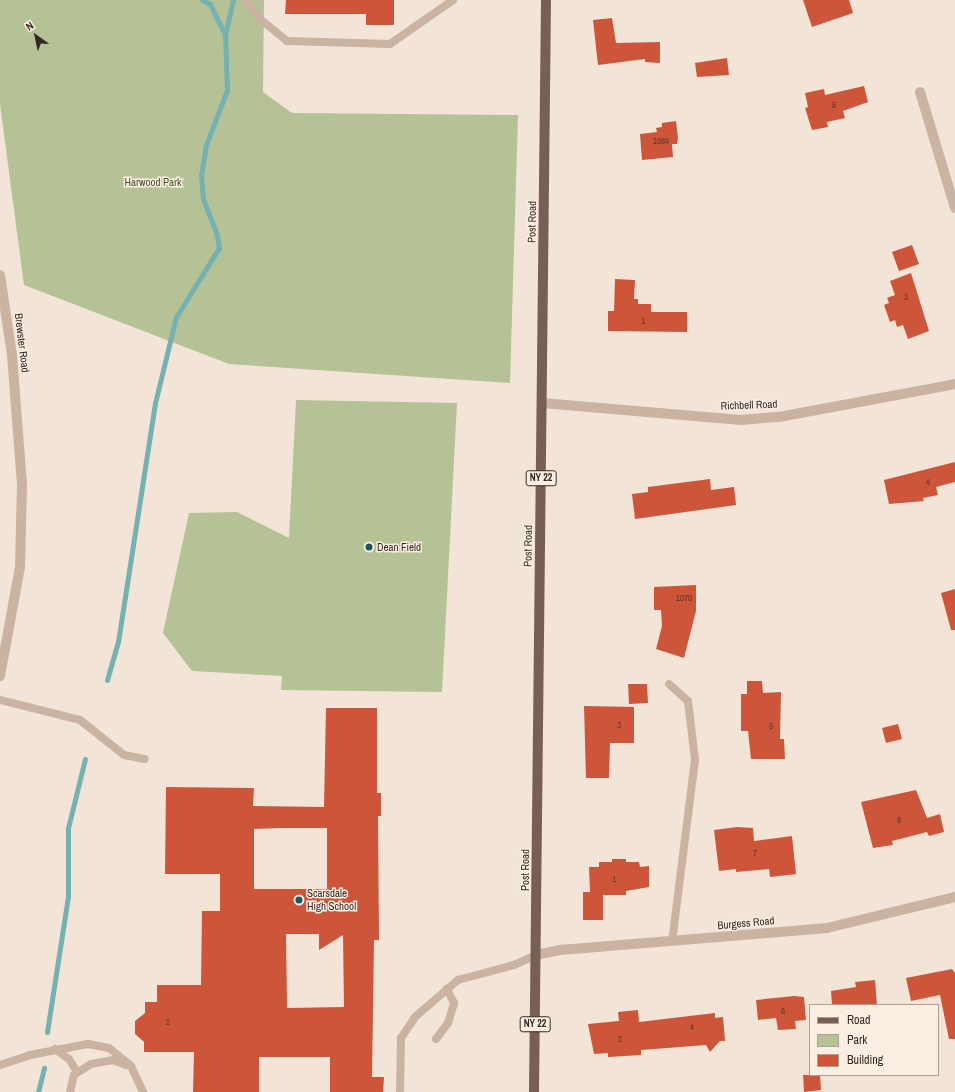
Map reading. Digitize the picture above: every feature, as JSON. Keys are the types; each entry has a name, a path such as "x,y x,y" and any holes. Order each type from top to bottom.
{"main road":[{"name":"Post Road","path":"534,1092 546,0"}],"street":[{"path":"920,92 955,208"},
{"name":"Brewster Road","path":"0,275 12,355 22,485 20,567 0,676"},
{"name":"Richbell Road","path":"542,403 741,420 779,417 955,384"},
{"name":"Burgess Road","path":"536,956 560,950 827,928 955,896"}],"lane":[{"path":"245,0 260,19 287,41 390,44 452,0"},
{"path":"669,684 688,701 695,760 672,941"},
{"path":"0,700 80,720 124,755 145,759"},
{"path":"400,1092 401,1038 415,1016 447,989 474,974 514,965 536,956"},
{"path":"436,1039 448,1023 454,1003 447,989"},
{"path":"0,1065 55,1049 88,1044 110,1048 131,1066 142,1091"},
{"path":"55,1049 70,1058 77,1072 70,1092"},
{"path":"77,1072 104,1060 131,1066"}],"green space":[{"name":"Harwood Park","path":"0,0 264,0 263,92 292,113 518,115 510,383 229,364 24,285 0,104"},
{"name":"Dean Field","path":"296,400 457,403 442,692 281,690 282,676 192,671 163,633 189,513 237,512 289,538"}],"building":[{"path":"286,0 394,0 394,25 366,25 366,14 285,14"},
{"path":"803,0 849,0 853,13 812,27"},
{"path":"612,18 616,43 660,42 660,63 645,62 645,59 598,65 593,20"},
{"path":"727,58 729,75 697,77 695,63"},
{"path":"864,86 868,102 843,111 845,118 827,122 828,127 812,130 805,108 808,107 805,93 824,89 825,95"},
{"path":"676,121 678,138 677,144 672,144 673,157 642,160 640,134 657,132 656,128 662,127 662,123"},
{"path":"912,245 919,264 899,271 892,252"},
{"path":"911,273 929,331 908,339 903,325 897,327 895,320 890,322 884,305 889,303 887,298 895,295 890,281"},
{"path":"615,279 635,280 634,299 638,299 638,304 651,304 651,312 687,312 687,332 608,331 608,311 614,311"},
{"path":"955,462 955,482 936,487 938,495 923,498 924,501 889,504 884,480"},
{"path":"710,479 711,490 734,487 736,505 635,519 632,494 648,492 648,487"},
{"path":"696,585 696,611 684,658 656,649 662,626 661,610 654,610 654,587"},
{"path":"955,589 955,630 951,630 941,593"},
{"path":"747,681 762,681 763,693 781,692 780,739 784,739 785,759 751,759 748,731 741,731 741,694 747,694"},
{"path":"628,684 647,684 648,703 629,704"},
{"path":"584,706 634,707 634,743 610,743 609,778 586,778"},
{"name":"Scarsdale High School","path":"326,708 377,708 377,793 381,793 381,816 378,816 379,940 374,940 372,1077 384,1077 383,1092 330,1092 330,1057 259,1057 259,1092 193,1092 194,1052 144,1052 144,1042 135,1034 135,1021 145,1013 145,1002 157,1002 157,985 201,985 202,911 220,911 220,874 165,874 166,787 254,788 253,806 324,807","holes":["327,828 327,889 254,889 254,829","286,934 319,934 319,950 343,935 344,1007 287,1008"]},
{"path":"898,724 902,739 886,743 882,728"},
{"path":"916,790 927,818 940,814 944,832 929,836 927,832 892,841 893,845 873,848 861,802"},
{"path":"737,827 753,828 754,841 792,836 796,874 770,877 769,869 736,872 736,869 719,871 714,830"},
{"path":"612,859 626,859 626,862 639,862 640,867 649,866 649,887 626,891 626,895 603,895 603,920 583,920 583,892 590,892 589,867 599,867 599,862 612,862"},
{"path":"952,969 955,973 955,1039 949,1039 940,995 911,1001 906,978"},
{"path":"875,980 877,1004 832,1004 831,991 856,987 855,982"},
{"path":"794,996 804,997 806,1020 795,1021 796,1029 778,1030 776,1018 758,1020 756,1000"},
{"path":"638,1010 639,1022 715,1013 715,1018 723,1017 725,1041 720,1041 710,1052 706,1045 641,1050 641,1055 608,1057 608,1053 594,1054 588,1024 619,1021 618,1012"},
{"path":"803,1075 820,1076 821,1090 804,1092"}],"waterway":[{"path":"202,0 210,4 225,35"},
{"path":"107,680 118,642 155,403 176,317 219,248 217,235 203,199 201,176 206,145 227,90 225,35 233,0"},
{"path":"47,1032 68,896 68,828 85,759"},
{"path":"38,1092 44,1068"}],"place":[{"name":"Dean Field","path":"369,547"},
{"name":"Scarsdale High School","path":"299,900"}]}
